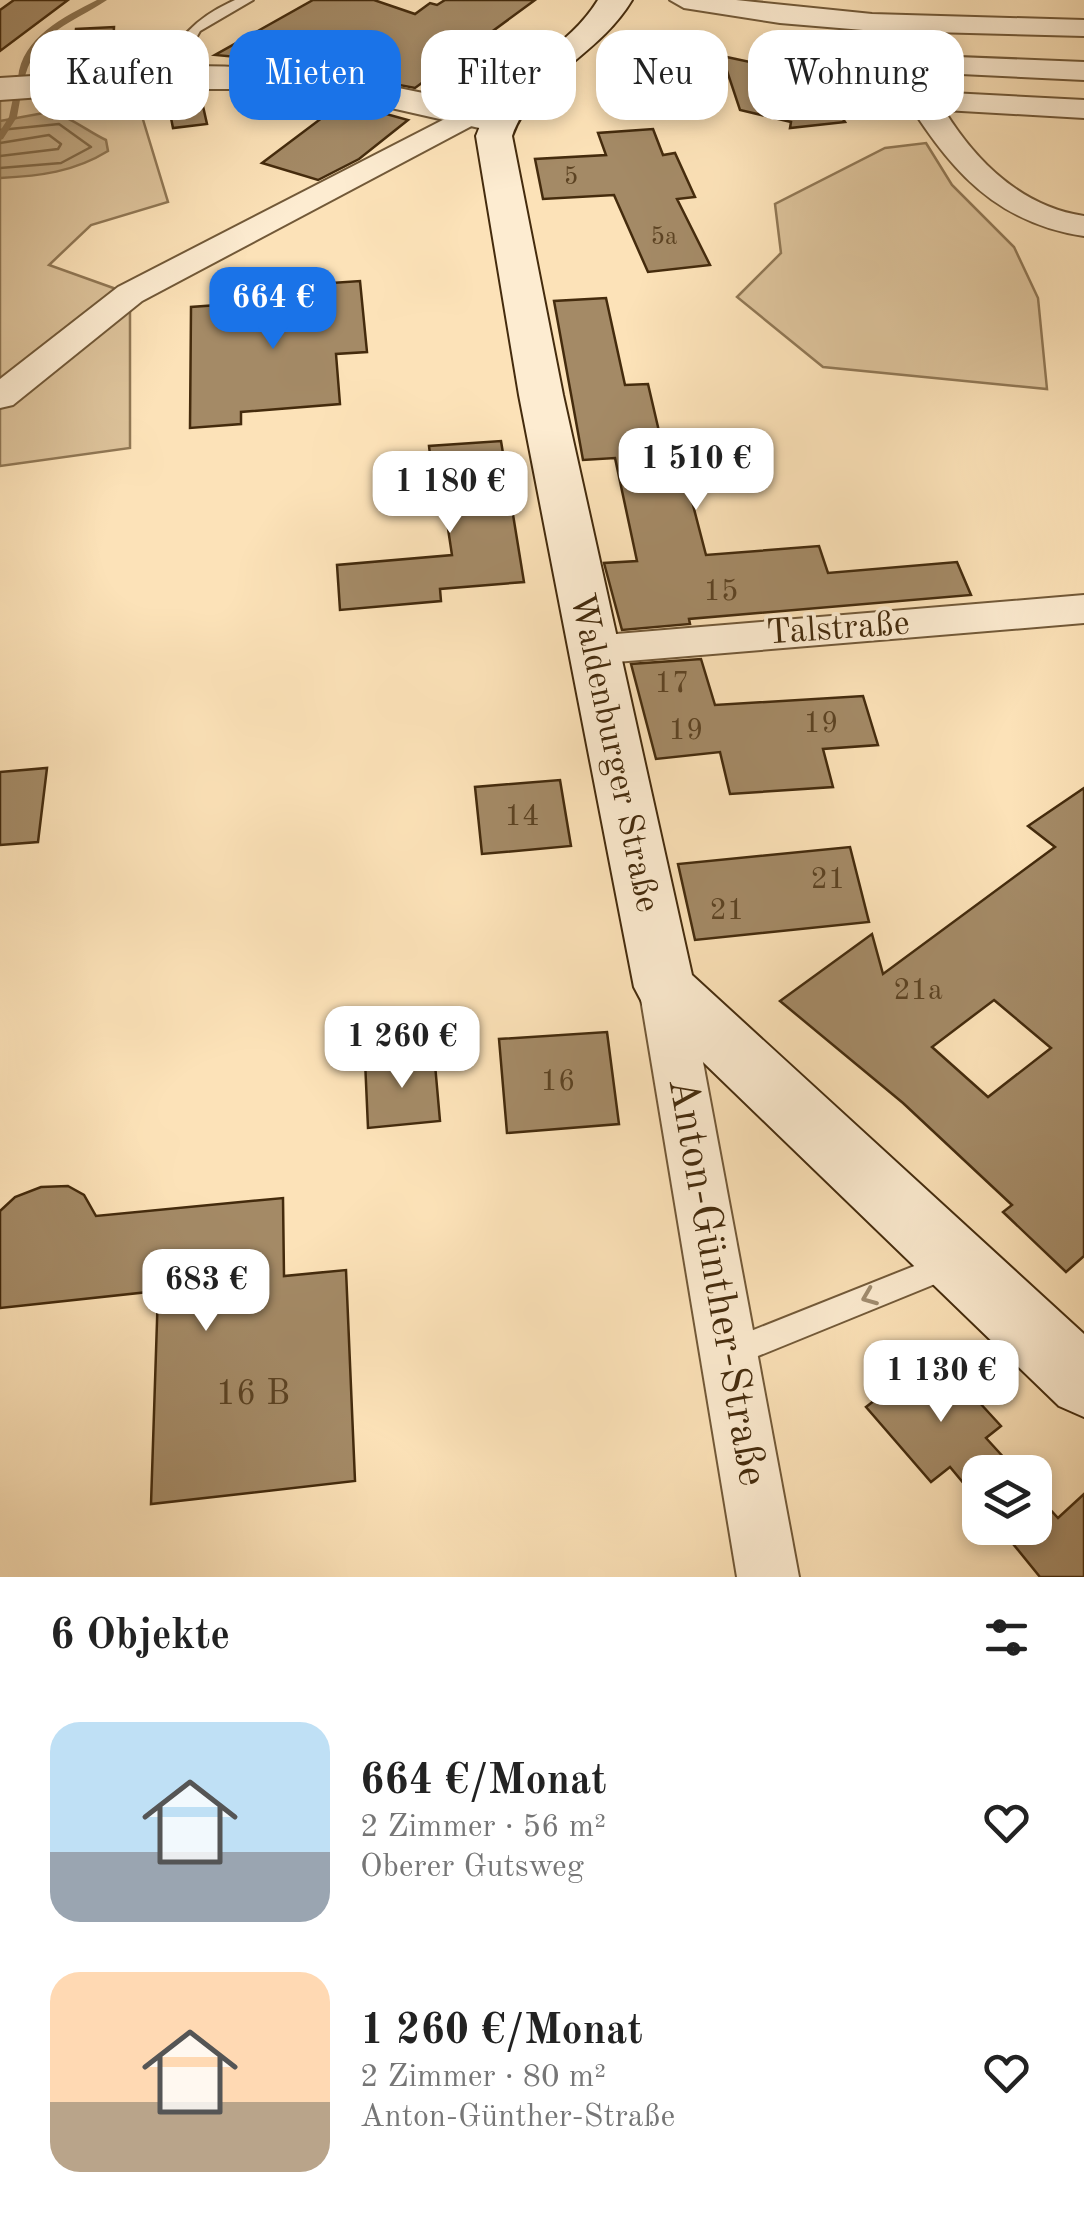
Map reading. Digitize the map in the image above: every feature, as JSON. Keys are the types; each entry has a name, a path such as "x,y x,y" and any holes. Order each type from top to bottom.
{"main road":[{"path":"576,46 607,20 615,0"},
{"path":"209,80 306,82 421,105"},
{"path":"0,89 30,87"},
{"name":"Waldenburger Straße","path":"485,120 494,136 592,650 664,987"},
{"path":"664,987 960,1261 1084,1382"}],"street":[{"path":"684,0 780,15 872,22 1084,28"},
{"path":"872,22 877,30"},
{"path":"964,66 1084,71"},
{"path":"964,102 1084,109"},
{"path":"0,397 130,294 480,120"},
{"path":"937,120 966,163 1016,205 1048,221 1084,226"},
{"name":"Talstraße","path":"592,650 1084,609"},
{"name":"Anton-Günther-Straße","path":"664,987 768,1577"}],"lane":[{"path":"191,30 200,20 246,0"},
{"path":"729,1353 960,1261"}],"shaded area":[{"path":"30,97 30,120 143,120 168,202 91,225 49,265 130,294 130,448 0,466 0,99"},
{"path":"926,143 952,185 1014,247 1038,298 1047,389 823,367 737,297 781,253 775,204 885,148"}],"water":[{"path":"30,115 30,120 71,120 106,140 108,151 56,172 0,178 0,121"}],"building":[{"path":"14,0 68,0 0,51 0,10"},
{"path":"313,0 374,0 415,14 430,3 437,5 445,0 535,0 494,30 421,30 421,84 415,88 401,85 401,30 260,30"},
{"path":"114,27 114,30 76,29"},
{"path":"229,47 229,56 215,55"},
{"path":"728,57 748,62 748,112 740,110 728,74"},
{"path":"171,120 206,120 207,124 173,128"},
{"path":"319,120 408,120 359,159 318,180 262,163"},
{"path":"782,120 845,122 790,128 791,122"},
{"path":"653,129 663,155 675,153 695,197 677,199 710,265 648,272 614,195 543,199 535,159 606,155 598,133"},
{"path":"360,281 367,352 336,354 340,404 241,412 241,424 190,428 191,307 289,300 288,286"},
{"path":"606,298 625,385 648,384 671,483 687,482 706,555 819,546 828,573 957,562 971,595 689,619 690,624 622,630 604,563 637,561 615,458 583,460 554,301"},
{"path":"501,441 524,582 440,589 441,601 340,610 337,565 452,555 442,489 434,490 429,446"},
{"path":"701,659 715,705 863,696 878,745 823,749 833,787 730,794 720,752 656,759 631,664"},
{"path":"47,768 38,842 0,845 0,772"},
{"path":"560,780 571,846 482,854 475,787"},
{"path":"1084,788 1084,1256 1066,1272 1003,1212 1012,1205 903,1103 780,1001 872,934 883,974 1055,847 1028,826","holes":["994,1000 1051,1048 988,1097 932,1047"]},
{"path":"850,847 869,922 695,940 678,864"},
{"path":"607,1032 619,1124 507,1133 499,1039"},
{"path":"434,1053 440,1121 368,1128 365,1060"},
{"path":"68,1186 84,1195 96,1216 283,1198 284,1276 346,1270 355,1481 151,1504 158,1291 0,1308 0,1211 15,1197 41,1187"},
{"path":"935,1354 1001,1426 986,1438 1002,1455 962,1455 962,1481 950,1467 931,1482 866,1407"},
{"path":"1084,1494 1084,1577 1040,1577 1014,1545 1052,1545 1052,1511 1058,1518"}],"waterway":[{"path":"21,76 42,38 103,0"},
{"path":"0,137 13,117 16,100"}]}
